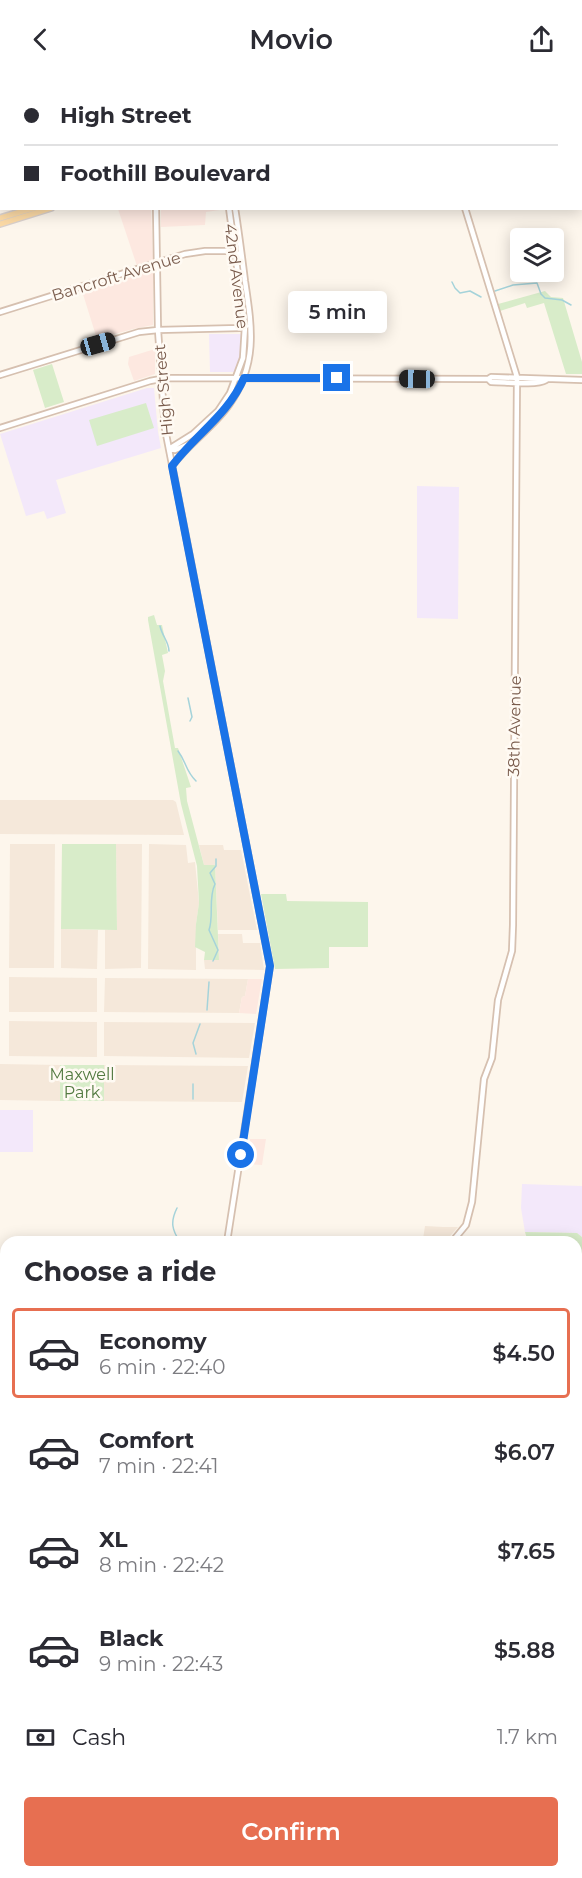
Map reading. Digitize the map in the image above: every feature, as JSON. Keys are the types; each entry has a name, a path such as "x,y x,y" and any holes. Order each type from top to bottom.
{"main road":[{"path":"0,218 26,210"},
{"path":"0,224 45,210"},
{"name":"High Street","path":"156,210 158,330 164,421 270,966 228,1236"},
{"name":"42nd Avenue","path":"169,449 188,438 213,416 226,399 236,378 245,348 245,326 229,210"},
{"name":"42nd Avenue","path":"172,466 227,408 244,378 252,343 236,210"},
{"name":"38th Avenue","path":"457,1236 466,1225 470,1214 484,1079 492,1058 498,1000 512,951 517,380 466,210"},
{"path":"235,251 244,274"},
{"name":"Bancroft Avenue","path":"0,312 194,252 235,251"},
{"path":"0,375 139,332 245,326 249,323 250,315"},
{"path":"0,428 161,379 488,379 491,377 517,380 543,377 546,380 582,380"},
{"path":"169,449 180,448 197,438"}],"shaded area":[{"path":"118,210 151,210 153,259 137,266"},
{"path":"161,210 219,210 206,212 205,225 161,227"},
{"path":"153,269 153,325 97,339 82,291"},
{"path":"209,334 241,334 241,354 235,372 210,372"},
{"path":"155,349 155,374 134,381 128,364 129,357"},
{"path":"147,388 154,388 161,448 56,480 66,513 47,519 44,511 26,516 0,434"},
{"path":"417,486 459,487 458,619 417,618"},
{"path":"0,800 173,800 176,802 184,835 0,834"},
{"path":"10,844 55,844 54,968 9,968"},
{"path":"116,844 142,844 141,968 105,969 105,930 117,929"},
{"path":"149,844 186,845 188,863 195,862 199,903 196,924 196,970 148,969"},
{"path":"199,845 223,845 224,850 241,850 257,930 218,930 215,865 204,865"},
{"path":"61,929 98,930 97,969 61,968"},
{"path":"218,934 242,934 243,943 260,943 264,970 205,969 204,960 219,960"},
{"path":"9,977 97,978 97,1012 9,1012"},
{"path":"105,978 248,979 239,1013 104,1012"},
{"path":"248,979 262,979 256,1014 239,1013"},
{"path":"9,1021 97,1022 97,1057 9,1056"},
{"path":"104,1022 255,1023 249,1058 104,1056"},
{"path":"0,1064 60,1065 60,1101 0,1100"},
{"path":"104,1065 248,1066 242,1102 104,1101"},
{"path":"0,1110 33,1110 33,1152 0,1152"},
{"path":"250,1139 266,1139 262,1165 247,1164"},
{"path":"522,1184 582,1186 582,1236 577,1233 525,1232 521,1208"},
{"path":"425,1226 458,1227 450,1236 423,1236"}],"green space":[{"path":"545,291 551,297 563,298 582,362 582,374 566,374 544,303 527,308 525,303 500,311 498,304"},
{"path":"52,364 64,402 45,408 33,370"},
{"path":"146,403 154,428 97,446 89,420"},
{"path":"154,615 157,625 162,625 168,653 162,655 165,671 163,681 175,748 178,748 191,787 186,788 187,801 204,865 215,865 219,960 204,960 205,952 195,947 199,903 197,866 181,804 148,620 148,617"},
{"path":"62,844 116,844 117,930 61,929"},
{"path":"261,894 286,894 287,901 368,902 368,947 329,947 329,968 275,969"},
{"name":"Maxwell Park","path":"60,1065 104,1065 104,1101 60,1101"},
{"path":"525,1232 577,1233 581,1236 526,1236"}],"waterway":[{"path":"452,282 460,293 470,291 481,297"},
{"path":"495,291 513,285 537,283 545,298 562,300 571,305"},
{"path":"160,626 169,651"},
{"path":"188,698 192,717 190,721"},
{"path":"178,751 196,781"},
{"path":"213,961 218,950 209,930 215,884 210,873 216,866 216,859"},
{"path":"207,1010 209,982"},
{"path":"196,1054 193,1043 200,1024"},
{"path":"193,1084 193,1099"},
{"path":"176,1236 173,1218 177,1208"}],"route":[{"path":"241,1155 270,966 172,466 227,408 244,378 337,378"}]}
